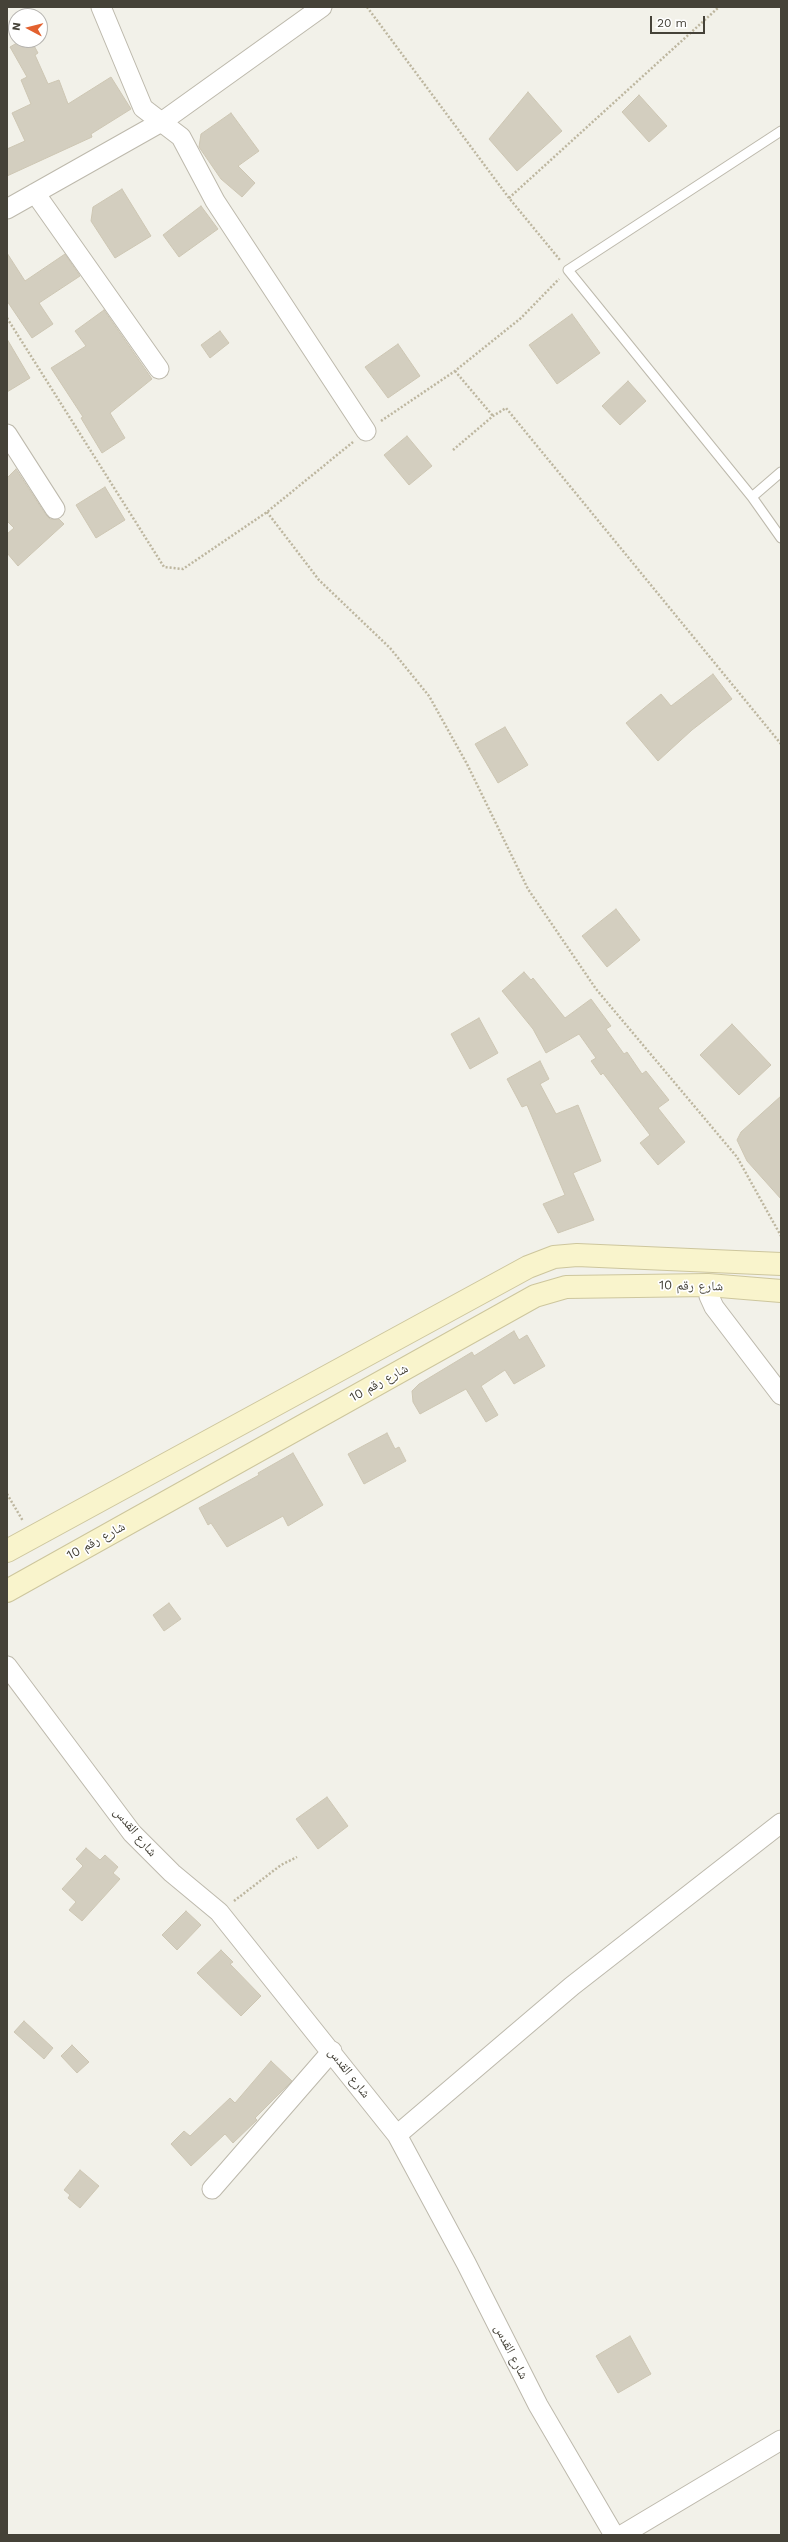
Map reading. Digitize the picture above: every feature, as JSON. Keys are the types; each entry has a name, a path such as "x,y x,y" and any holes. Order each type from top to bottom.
{"main road":[{"name":"شارع رقم 10","path":"7,1551 32,1535 528,1266 554,1256 577,1255 781,1264"},
{"name":"شارع رقم 10","path":"7,1591 535,1296 566,1288 708,1284 781,1291"}],"street":[{"path":"101,7 143,108 163,121 181,137 220,207 366,430"},
{"path":"7,209 163,121 322,7"},
{"path":"35,193 159,369"},
{"path":"7,434 55,509"},
{"path":"708,1284 709,1296 714,1307 781,1395"},
{"name":"شارع القدس","path":"7,1666 132,1833 172,1873 220,1912 332,2051 397,2135 466,2263 538,2405 614,2535"},
{"path":"397,2135 572,1986 781,1823"},
{"path":"212,2189 332,2051"},
{"path":"622,2535 781,2440"}],"lane":[{"path":"781,131 568,270 752,497 781,538"},
{"path":"752,497 781,472"}],"path":[{"path":"509,198 719,7"},
{"path":"455,371 493,416"},
{"path":"453,450 493,416 506,408 781,744"},
{"path":"267,512 319,580 390,648 429,696 467,764 528,889 596,989 737,1157 781,1236"},
{"path":"7,1494 32,1535"},
{"path":"220,1912 281,1865 297,1857"}],"building":[{"path":"11,48 35,48 38,53 35,55 48,84 59,80 68,104 111,77 131,109 91,134 92,137 7,176 7,149 25,141 12,113 31,104 21,80 27,77"},
{"path":"528,92 562,131 517,171 489,139"},
{"path":"639,95 667,126 649,142 622,112"},
{"path":"231,113 259,151 238,166 255,183 242,197 221,179 199,147 201,134"},
{"path":"122,189 151,236 115,258 91,221 93,207"},
{"path":"201,206 218,229 179,257 163,235"},
{"path":"7,253 25,281 65,254 80,276 39,303 53,324 32,338 7,301"},
{"path":"104,310 152,379 110,413 125,438 102,453 81,418 83,417 51,368 86,346 75,331"},
{"path":"572,314 600,353 557,384 529,345"},
{"path":"220,331 229,343 210,358 201,345"},
{"path":"7,339 30,378 7,392"},
{"path":"398,344 420,376 388,398 365,367"},
{"path":"628,381 646,401 620,425 602,406"},
{"path":"407,436 432,466 409,485 384,455"},
{"path":"16,469 46,515 50,519 59,519 64,524 18,566 7,553 7,534 14,528 7,521 7,478"},
{"path":"105,487 125,520 96,538 76,505"},
{"path":"713,674 732,699 692,730 658,761 626,723 661,694 671,706"},
{"path":"505,727 528,765 498,783 475,744"},
{"path":"616,909 640,940 607,967 582,936"},
{"path":"524,972 531,980 533,978 565,1018 591,999 611,1026 606,1029 624,1054 627,1052 642,1074 646,1071 669,1100 658,1108 685,1142 658,1165 640,1143 650,1135 603,1073 601,1075 591,1061 596,1058 579,1034 546,1053 533,1029 502,991"},
{"path":"479,1018 498,1053 470,1069 451,1034"},
{"path":"732,1024 771,1065 739,1095 700,1055"},
{"path":"540,1061 549,1079 540,1084 556,1114 578,1105 601,1161 573,1173 594,1220 558,1233 543,1204 565,1195 527,1105 522,1107 507,1079"},
{"path":"781,1096 781,1199 747,1161 737,1140 741,1132"},
{"path":"514,1331 519,1340 527,1335 545,1366 514,1384 505,1370 481,1386 498,1415 486,1422 466,1389 420,1414 413,1402 412,1391 419,1384 472,1352 474,1356"},
{"path":"387,1433 395,1449 399,1447 406,1461 364,1484 348,1454"},
{"path":"293,1453 323,1505 288,1526 283,1516 227,1547 211,1523 208,1525 199,1508 259,1475 258,1473"},
{"path":"169,1603 181,1619 164,1631 153,1615"},
{"path":"327,1797 348,1826 318,1849 296,1819"},
{"path":"86,1848 100,1860 105,1855 118,1867 113,1873 120,1879 82,1921 69,1910 76,1902 62,1889 83,1866 76,1859"},
{"path":"186,1911 201,1925 177,1950 162,1935"},
{"path":"221,1950 233,1962 230,1964 261,1996 241,2016 197,1973"},
{"path":"24,2021 53,2048 44,2059 14,2032"},
{"path":"72,2045 89,2062 77,2073 61,2056"},
{"path":"271,2061 292,2081 255,2118 257,2120 233,2143 225,2134 191,2166 171,2144 184,2131 190,2136 230,2098 235,2103"},
{"path":"80,2170 99,2186 80,2208 68,2198 70,2195 64,2190"},
{"path":"630,2336 651,2374 618,2393 596,2356"}]}
